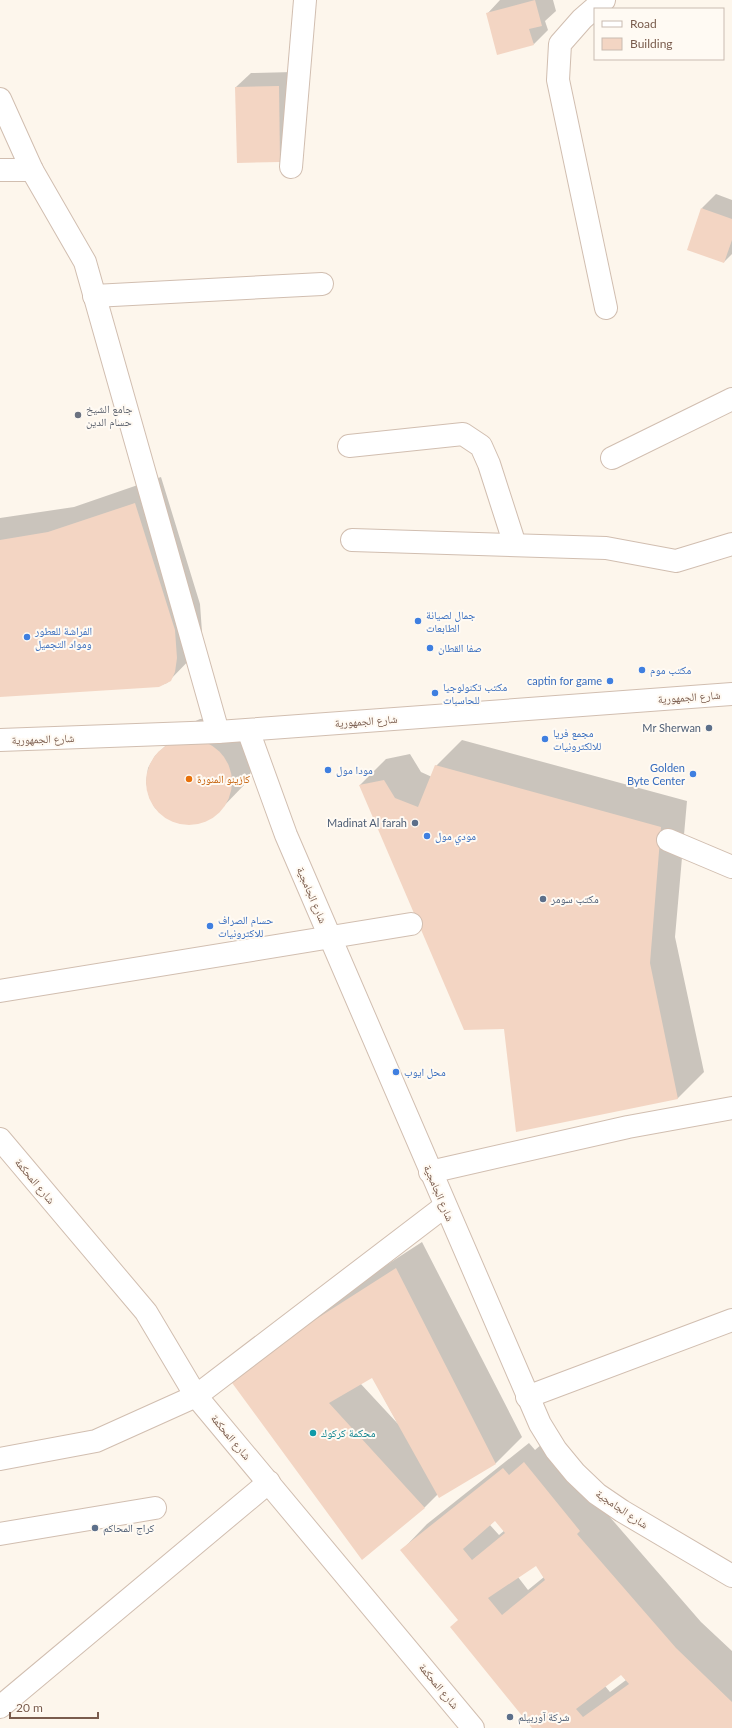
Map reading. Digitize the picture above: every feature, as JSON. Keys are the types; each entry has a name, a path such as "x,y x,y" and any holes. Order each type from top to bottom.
{"street":[{"path":"291,167 305,0"},
{"path":"595,8 604,0"},
{"path":"594,9 582,19 560,44 558,80 606,308"},
{"path":"0,99 32,170 85,262 218,732"},
{"path":"0,170 32,170"},
{"path":"94,296 322,284"},
{"path":"612,458 732,399"},
{"path":"350,446 463,434 481,446 489,464 516,545"},
{"path":"352,540 606,548 676,562 732,544"},
{"name":"شارع الجمهورية","path":"0,740 218,732 732,694"},
{"name":"شارع الجامجية","path":"248,730 286,834 430,1172 540,1424 556,1450 575,1473 597,1494 622,1511 732,1576"},
{"path":"668,840 732,867"},
{"path":"0,991 411,924"},
{"path":"430,1172 628,1126 732,1108"},
{"name":"شارع المحكمة","path":"0,1139 146,1312 196,1396 473,1728"},
{"path":"0,1459 96,1441 196,1396 445,1206"},
{"path":"527,1397 732,1320"},
{"path":"0,1707 269,1482"},
{"path":"0,1534 155,1508"}],"building":[{"path":"535,0 542,26 529,29 534,45 497,55 486,13"},
{"path":"279,86 280,162 237,163 235,87"},
{"path":"701,208 732,219 732,240 724,263 687,250"},
{"path":"135,503 175,630 177,658 175,672 171,681 159,687 0,697 0,540 48,532"},
{"name":"كازينو المنورة","path":"189,739 205,742 213,746 225,758 229,766 232,782 229,798 225,806 213,818 205,822 189,825 173,822 165,818 153,806 149,798 146,782 149,766 153,758 165,746 173,742"},
{"path":"435,765 661,827 650,963 678,1099 516,1132 504,1029 464,1030 359,785 384,780 395,798 418,807"},
{"name":"محكمة كركوك","path":"396,1268 496,1464 439,1498 372,1378 329,1403 425,1508 362,1560 227,1376"},
{"path":"524,1462 580,1531 577,1534 676,1648 732,1702 732,1728 532,1728 450,1627 458,1620 400,1550 503,1468 509,1475","holes":["495,1521 505,1533 472,1560 463,1549","536,1566 545,1580 502,1615 488,1598","621,1675 629,1684 583,1717 576,1709"]}],"place":[{"name":"جامع الشيخ حسام الدين","path":"78,415"},
{"name":"جمال لصيانة الطابعات","path":"418,621"},
{"name":"الفراشة للعطور ومواد التجميل","path":"27,637"},
{"name":"صفا القطان","path":"430,648"},
{"name":"مكتب موم","path":"642,670"},
{"name":"captin for game","path":"610,681"},
{"name":"مكتب تكنولوجيا للحاسبات","path":"435,693"},
{"name":"Mr Sherwan","path":"709,728"},
{"name":"مجمع فريا للالكترونيات","path":"545,739"},
{"name":"مودا مول","path":"328,770"},
{"name":"Golden Byte Center","path":"693,774"},
{"name":"كازينو المنورة","path":"189,779"},
{"name":"Madinat Al farah","path":"415,823"},
{"name":"مودي مول","path":"427,836"},
{"name":"مكتب سومر","path":"543,899"},
{"name":"حسام الصراف للاكترونيات","path":"210,926"},
{"name":"محل ايوب","path":"396,1072"},
{"name":"محكمة كركوك","path":"313,1433"},
{"name":"كراج المحاكم","path":"95,1528"},
{"name":"شركة آوربيلم","path":"510,1717"}]}
